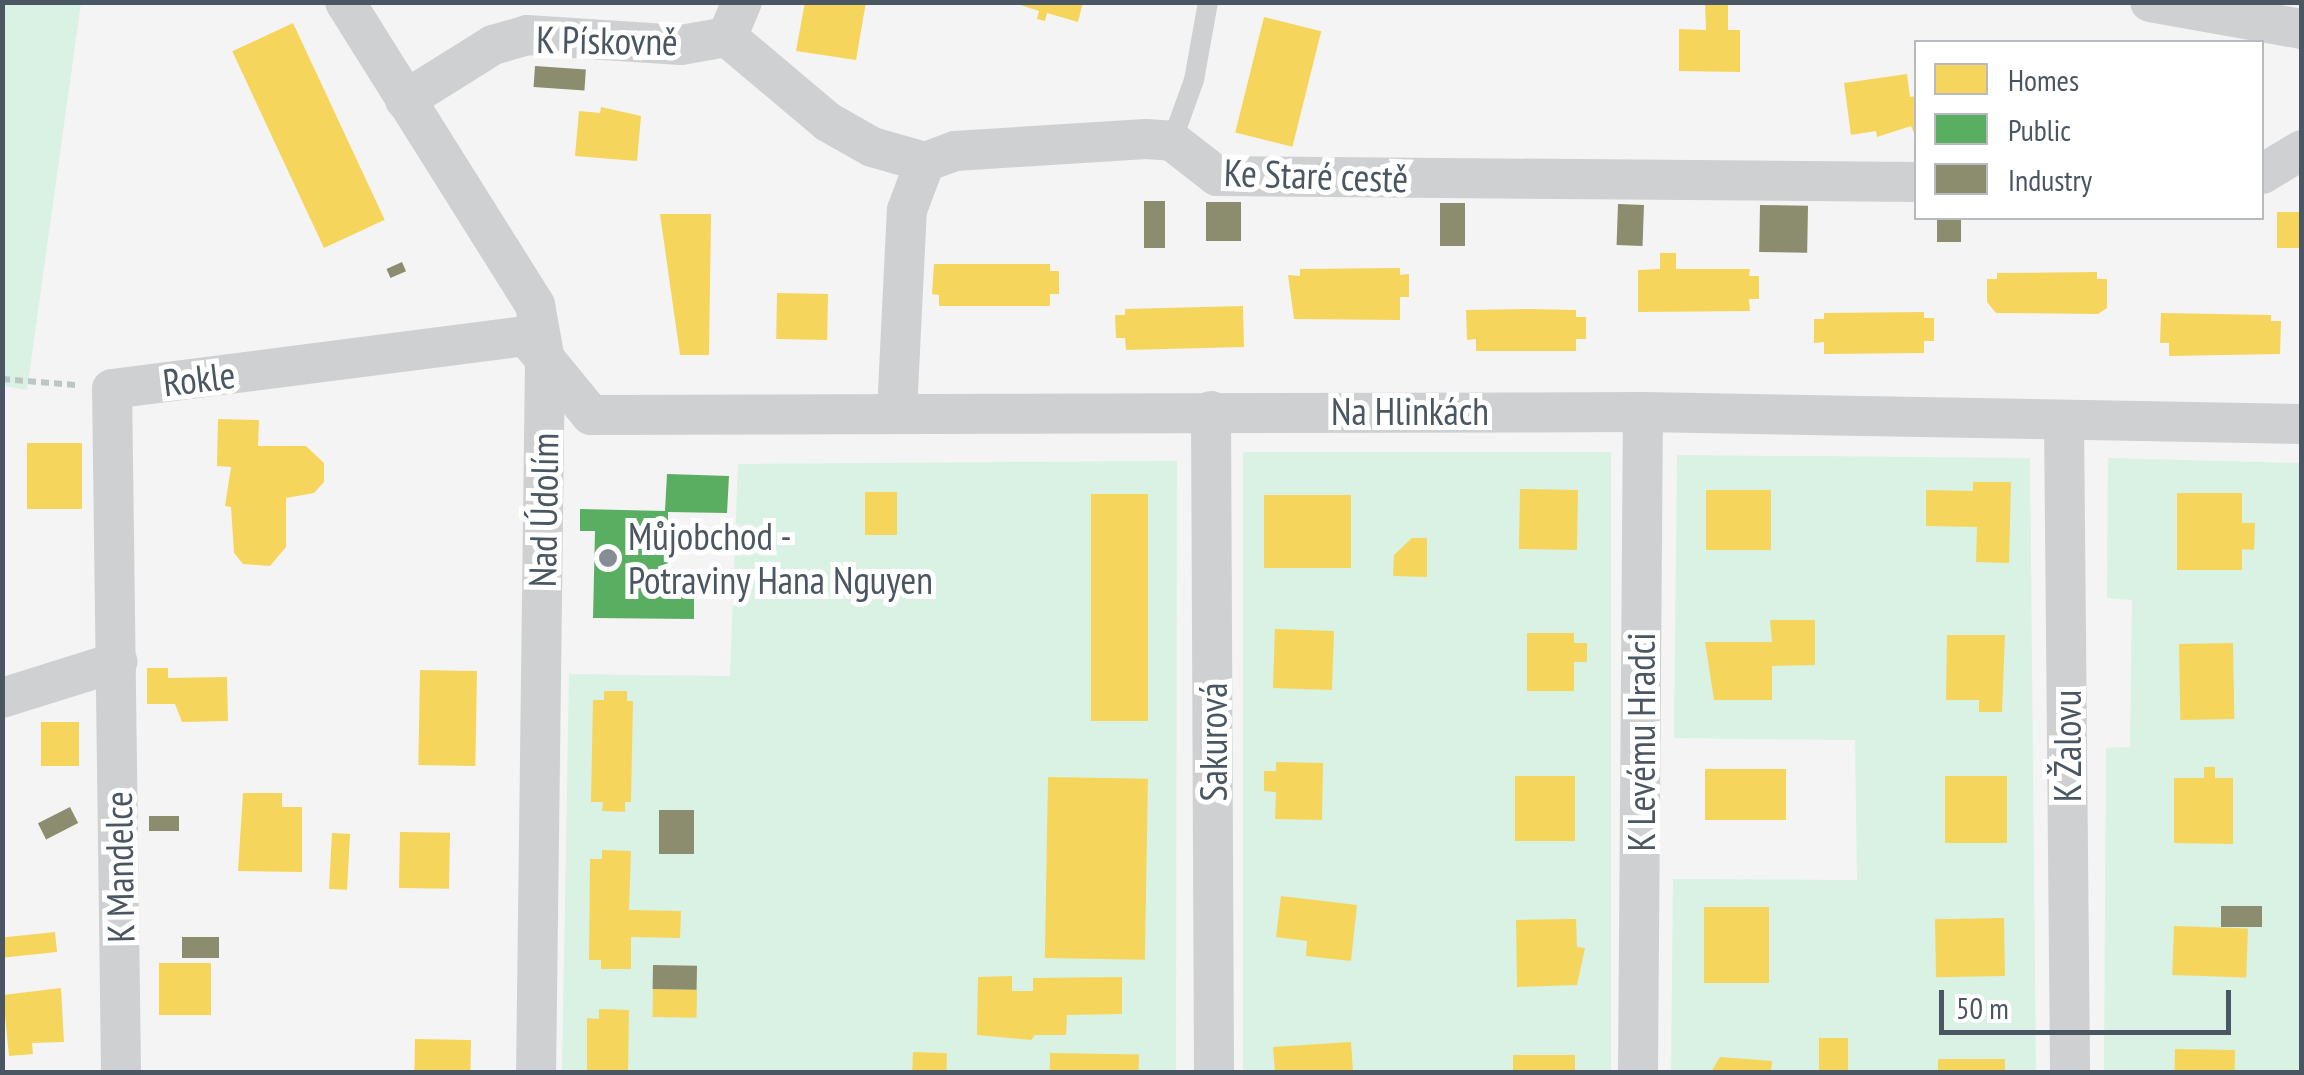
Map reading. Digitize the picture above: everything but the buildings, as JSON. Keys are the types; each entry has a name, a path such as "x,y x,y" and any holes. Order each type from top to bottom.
{"street":[{"name":"Nad Údolím","path":"345,2 535,306 545,360 536,1072"},
{"path":"2150,2 2302,29"},
{"name":"K Pískovně","path":"405,100 494,45 527,35 681,44 735,20"},
{"path":"735,20 828,122 872,147 924,162 903,236 897,412"},
{"name":"Ke Staré cestě","path":"924,162 991,145 1172,140 1217,176 1914,182"},
{"path":"2264,173 2302,150"},
{"name":"Rokle","path":"117,662 112,389 526,336 545,360"},
{"name":"Na Hlinkách","path":"545,360 591,415 1644,412 2302,424"},
{"name":"Sakurová","path":"1211,411 1214,1072"},
{"name":"K Levému Hradci","path":"1638,1072 1644,412"},
{"name":"K Žalovu","path":"2064,420 2070,1072"},
{"path":"2,698 117,662"},
{"name":"K Mandelce","path":"117,662 122,1072"}],"lane":[{"path":"1172,140 1194,80 1208,2"}],"path":[{"path":"2,378 112,389"}],"green space":[{"path":"3,2 81,3 27,390 3,386"},
{"path":"1243,452 1611,452 1611,1072 1243,1072"},
{"path":"1677,455 2030,458 2036,1072 1671,1072 1673,879 1857,880 1855,740 1674,738"},
{"path":"2108,458 2301,463 2301,1072 2104,1072 2106,748 2130,747 2132,600 2107,598"},
{"path":"1177,461 1176,1072 562,1072 569,674 730,676 738,464"}],"place":[{"name":"Můjobchod - Potraviny Hana Nguyen","path":"608,558"}]}
